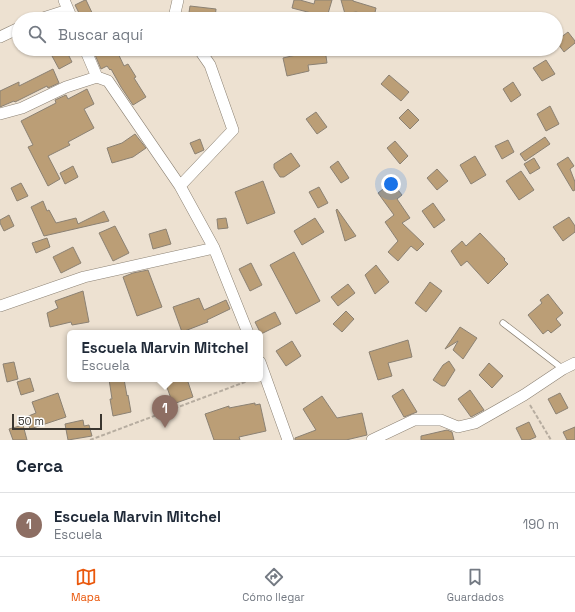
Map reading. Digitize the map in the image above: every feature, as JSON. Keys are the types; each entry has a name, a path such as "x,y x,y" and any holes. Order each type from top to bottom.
{"street":[{"path":"175,12 178,0"},
{"path":"0,37 12,31"},
{"path":"88,56 97,77"},
{"path":"180,186 233,130 210,66 204,56"},
{"path":"0,114 22,108 66,87 97,77 108,81 180,186 214,248 247,330"},
{"path":"0,306 84,277 214,248"},
{"path":"372,440 414,420 441,420 458,426 475,423 524,395 563,369 575,363"},
{"path":"263,370 288,440"}],"lane":[{"path":"503,323 563,369"}],"path":[{"path":"90,440 245,382"},
{"path":"524,395 551,440"}],"building":[{"path":"86,0 92,12 78,12 75,5"},
{"path":"294,0 314,4 315,0 332,0 328,12 308,12 292,8"},
{"path":"341,0 353,0 376,8 375,12 344,12"},
{"path":"190,6 216,9 216,12 189,12"},
{"path":"568,32 575,41 575,43 564,52 563,51 563,36"},
{"path":"52,56 69,56 72,62 59,69"},
{"path":"96,56 119,56 124,66 128,64 136,77 134,78 146,97 133,105 111,69 110,70 107,66 101,69"},
{"path":"292,56 326,56 327,63 308,65 309,71 287,76 283,58"},
{"path":"546,60 555,74 542,81 533,68"},
{"path":"53,69 59,83 48,88 47,86 15,102 14,101 0,107 0,91 19,82 19,86"},
{"path":"389,75 409,92 401,101 381,84"},
{"path":"513,82 521,95 511,102 503,89"},
{"path":"87,89 94,104 84,109 94,128 68,142 70,145 48,156 60,179 48,186 28,147 33,145 21,121 56,103 55,100 66,95 68,99"},
{"path":"550,106 559,124 546,131 537,114"},
{"path":"408,109 419,120 410,129 399,118"},
{"path":"316,112 327,127 317,134 306,119"},
{"path":"135,134 146,148 133,157 112,163 107,148 122,143"},
{"path":"545,137 550,144 525,161 520,154"},
{"path":"200,139 204,150 195,154 190,143"},
{"path":"508,140 514,152 502,159 495,146"},
{"path":"395,141 408,156 400,164 387,148"},
{"path":"291,153 300,166 284,177 280,177 274,168 274,164"},
{"path":"475,156 486,175 471,184 460,165"},
{"path":"568,157 574,166 570,169 575,182 575,190 573,191 557,164"},
{"path":"534,158 540,168 530,174 524,164"},
{"path":"338,161 349,178 341,183 330,167"},
{"path":"73,166 78,177 65,184 60,173"},
{"path":"437,169 448,181 437,190 427,178"},
{"path":"521,171 534,190 519,200 506,181"},
{"path":"263,181 275,213 247,224 235,192"},
{"path":"392,182 402,195 397,199 410,218 402,223 424,244 417,251 411,246 398,261 388,252 398,241 385,222 394,215 378,193"},
{"path":"21,183 28,196 17,201 11,188"},
{"path":"319,187 328,203 318,208 309,192"},
{"path":"43,201 47,211 49,210 56,223 76,218 78,224 104,211 109,221 44,236 31,207"},
{"path":"433,203 445,220 434,228 422,211"},
{"path":"337,209 356,236 345,241 336,210"},
{"path":"9,215 14,226 4,231 0,220"},
{"path":"569,217 575,226 575,232 563,241 553,227"},
{"path":"226,218 228,228 218,229 217,219"},
{"path":"315,218 324,232 302,245 294,231"},
{"path":"115,226 129,253 113,261 99,233"},
{"path":"166,229 171,244 153,249 149,234"},
{"path":"480,233 508,264 488,284 467,261 461,266 451,251 462,241 466,246"},
{"path":"47,238 50,247 36,253 32,243"},
{"path":"73,247 81,263 61,273 53,257"},
{"path":"294,252 320,301 296,314 270,265"},
{"path":"251,263 262,285 250,291 239,269"},
{"path":"376,265 389,282 375,294 365,275"},
{"path":"148,270 162,307 137,316 123,277"},
{"path":"430,282 442,291 426,312 415,303"},
{"path":"348,284 355,293 338,306 331,297"},
{"path":"83,291 89,322 72,325 71,322 50,327 47,313 58,308 55,301"},
{"path":"548,294 563,313 556,319 561,325 551,333 548,330 543,334 528,315 542,303 540,300"},
{"path":"199,298 204,310 226,300 230,309 207,320 208,322 187,330 181,330 173,307"},
{"path":"346,311 354,319 342,332 333,324"},
{"path":"275,312 281,324 263,333 263,330 259,330 255,322"},
{"path":"460,327 477,338 463,359 453,350 458,341 445,349"},
{"path":"408,340 412,357 388,363 392,376 378,380 369,352"},
{"path":"292,341 301,356 286,366 276,351"},
{"path":"449,361 455,370 445,386 442,386 433,380 443,365"},
{"path":"14,362 18,379 7,382 3,364"},
{"path":"489,363 503,376 492,388 479,375"},
{"path":"30,378 34,391 21,395 17,382"},
{"path":"109,382 125,382 131,412 113,416 110,399 112,399"},
{"path":"165,382 188,382 193,397 173,404"},
{"path":"403,389 417,412 404,417 392,396"},
{"path":"470,390 484,410 471,417 458,399"},
{"path":"58,393 66,417 30,429 26,417 36,413 32,402"},
{"path":"560,393 568,408 556,414 548,399"},
{"path":"322,396 337,418 362,413 367,435 346,440 295,440 295,438 316,430 303,409"},
{"path":"255,403 255,405 260,404 266,431 239,437 240,440 214,440 205,414 229,406 229,408"},
{"path":"83,420 84,426 89,425 92,436 68,440 65,424"},
{"path":"529,422 536,437 529,440 522,440 516,428"},
{"path":"23,425 27,440 13,440 9,429"},
{"path":"575,427 575,440 567,440 563,432"},
{"path":"447,430 452,432 454,440 421,440 421,436"}],"place":[{"name":"Escuela Marvin Mitchel","path":"165,428"}]}
